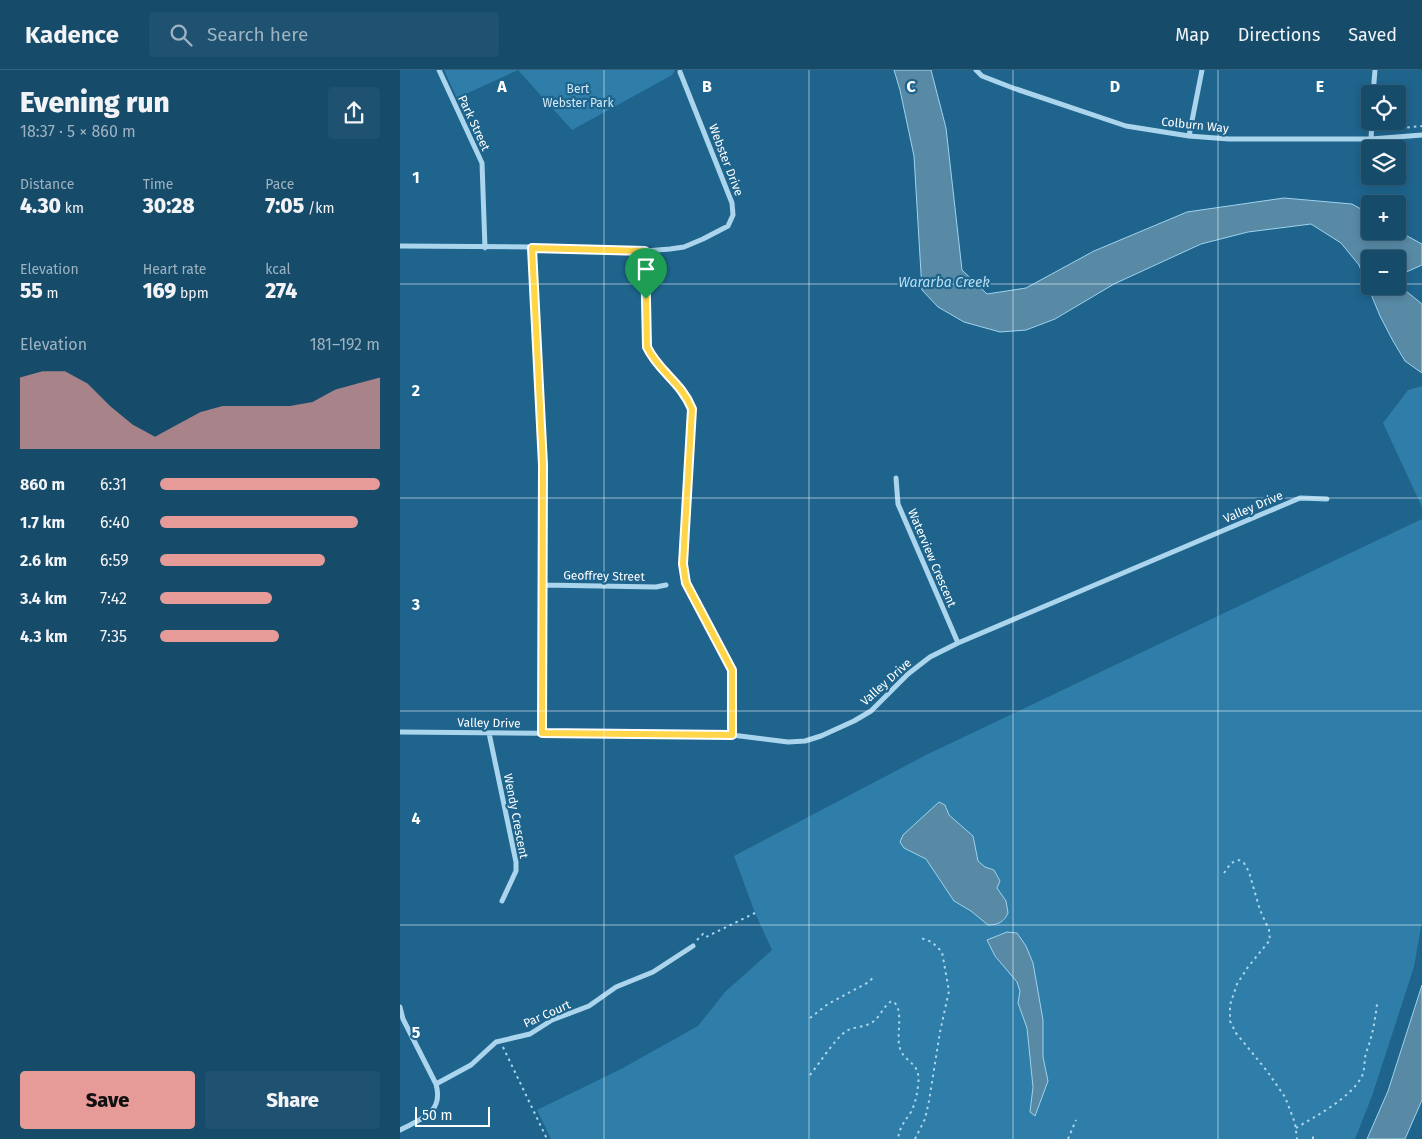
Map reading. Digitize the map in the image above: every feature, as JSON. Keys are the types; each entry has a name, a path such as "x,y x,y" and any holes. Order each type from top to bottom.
{"street":[{"name":"Park Street","path":"438,70 482,164 485,248"},
{"name":"Colburn Way","path":"976,70 982,76 1013,88 1126,126 1189,136 1230,139 1371,139 1422,134"},
{"path":"1189,136 1202,70"},
{"path":"1373,85 1374,70"},
{"name":"Webster Drive","path":"400,246 645,251 684,246 703,240 728,226 733,215 732,203 680,72"},
{"path":"1371,139 1372,130"},
{"path":"532,248 543,465 542,733"},
{"path":"645,251 647,347 652,357 687,396 692,409 683,564 686,583 732,670 732,735"},
{"name":"Waterview Crescent","path":"896,478 898,504 958,643"},
{"name":"Valley Drive","path":"400,732 732,735 788,742 821,736 871,711 908,674 930,657 958,643 1300,498 1327,499"},
{"name":"Geoffrey Street","path":"543,585 656,587 666,585"},
{"name":"Wendy Crescent","path":"489,733 516,862 516,871 502,901"},
{"name":"Par Court","path":"436,1084 471,1065 496,1042 530,1034 552,1020 589,1006 616,987 652,972 693,946"},
{"path":"400,1007 403,1019 436,1084 438,1092 437,1102 431,1114 400,1130"}],"path":[{"path":"1406,127 1422,126"},
{"path":"1224,873 1234,861 1239,860 1244,863 1249,872 1270,936 1268,944 1248,966 1237,984 1230,1005 1230,1021 1236,1034 1267,1071 1285,1097 1293,1116 1297,1139"},
{"path":"693,946 703,934 706,937 755,913"},
{"path":"916,1139 925,1118 929,1101 940,1032 949,991 942,952 932,942 921,938"},
{"path":"810,1018 828,1004 873,978"},
{"path":"810,1075 841,1036 850,1029 870,1023 887,1004 892,1001 895,1002 900,1009 898,1034 901,1051 906,1059 916,1066 919,1077 914,1105 900,1128 898,1139"},
{"path":"1296,1128 1333,1104 1360,1078 1364,1071 1365,1056 1373,1034 1377,1004"},
{"path":"500,1040 547,1139"},
{"path":"1068,1139 1076,1120"},
{"path":"1313,1134 1313,1139"}],"green space":[{"path":"444,70 518,70 457,98"},
{"name":"Bert Webster Park","path":"518,70 675,70 672,75 572,130"},
{"path":"1422,386 1422,507 1383,423 1408,390"},
{"path":"1422,519 1422,921 1414,967 1372,1096 1355,1139 551,1139 537,1110 621,1069 698,1026 725,992 772,950 755,913 734,856 928,754"}],"water":[{"name":"Wararba Creek","path":"894,70 931,70 946,128 962,270 987,294 1026,288 1094,251 1187,212 1284,198 1352,204 1361,209 1361,240 1406,240 1406,235 1422,244 1422,265 1406,272 1406,250 1361,250 1361,270 1341,243 1311,224 1248,232 1201,244 1114,284 1055,319 1026,330 1000,332 964,322 938,307 922,290 914,156"},
{"name":"Wararba Creek","path":"1406,291 1422,304 1422,373 1405,361 1380,316 1371,295 1406,295"},
{"path":"939,802 945,805 949,815 973,836 978,861 985,867 994,870 1000,881 997,888 1006,901 1008,913 1005,919 1000,922 988,925 971,911 954,901 926,859 904,848 900,842 903,835"},
{"path":"1007,932 1017,933 1026,946 1033,963 1043,1020 1043,1057 1048,1081 1035,1116 1030,1112 1033,1087 1027,1028 1018,1003 1020,991 1017,982 995,956 987,940"},
{"path":"1422,985 1422,1100 1405,1139 1367,1139 1388,1091"}],"route":[{"path":"532,248 645,251 646,299 647,347 652,357 687,396 692,409 683,564 686,583 732,670 732,735 542,733 543,465 532,248"}]}
